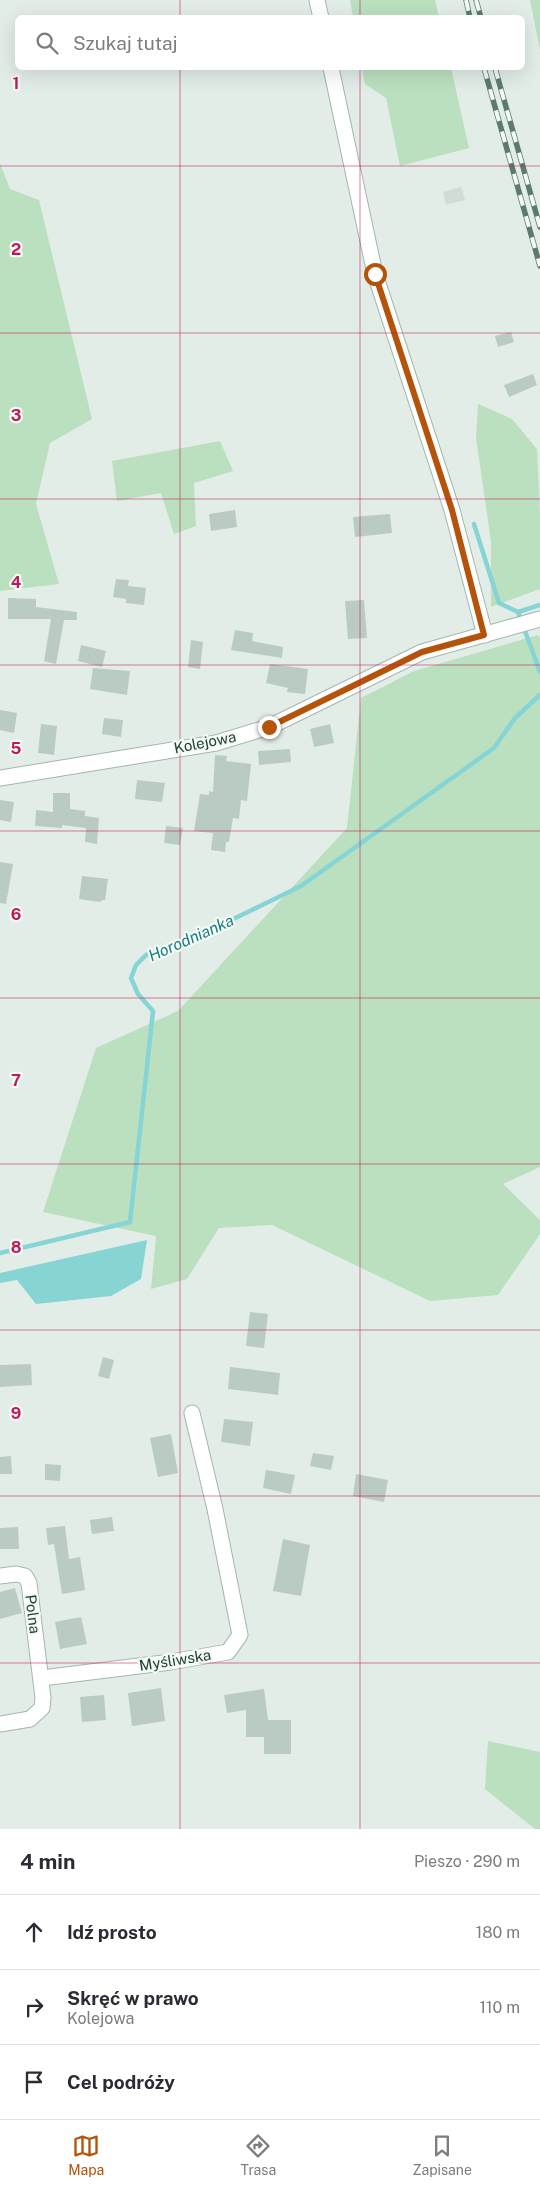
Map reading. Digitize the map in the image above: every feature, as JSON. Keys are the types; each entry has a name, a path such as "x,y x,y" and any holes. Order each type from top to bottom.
{"street":[{"path":"317,0 320,15"},
{"path":"331,70 375,274 452,510 484,635"},
{"name":"Kolejowa","path":"0,778 216,742 263,729 422,652 538,620"},
{"name":"Myśliwska","path":"42,1678 170,1662 228,1652 240,1635 215,1509 192,1413"},
{"name":"Polna","path":"0,1576 16,1574 24,1576 29,1583 42,1678"},
{"path":"0,1724 30,1719 37,1714 42,1708 42,1678"}],"shaded area":[{"path":"461,187 465,200 446,205 443,192"}],"green space":[{"path":"350,0 435,0 439,15 353,15"},
{"path":"530,0 540,0 540,50"},
{"path":"362,70 451,70 469,148 400,166 386,98 365,84"},
{"path":"0,163 10,189 39,200 92,419 50,443 36,504 59,584 0,591"},
{"path":"478,404 512,419 537,449 540,511 540,589 491,607 491,541 476,438"},
{"path":"220,441 233,471 194,483 196,526 174,534 161,493 117,501 112,461"},
{"path":"538,635 540,638 540,1167 503,1184 540,1220 540,1234 498,1295 430,1301 272,1225 219,1228 187,1279 151,1289 156,1236 43,1212 96,1048 178,1011 347,828 361,698 414,671"},
{"path":"488,1741 540,1752 540,1829 535,1829 485,1789"}],"water":[{"path":"147,1240 141,1279 111,1296 36,1304 17,1280 0,1283 0,1273"}],"building":[{"path":"511,332 514,342 498,347 495,336"},
{"path":"533,374 537,385 509,397 504,385"},
{"path":"235,510 237,527 211,531 209,514"},
{"path":"390,514 392,533 355,537 353,517"},
{"path":"116,579 129,580 128,586 146,588 144,605 126,603 126,599 113,597"},
{"path":"8,598 36,599 36,607 77,612 77,620 64,620 56,664 44,661 51,619 8,619"},
{"path":"364,600 367,638 348,639 345,601"},
{"path":"235,630 253,633 252,641 283,647 282,658 231,650"},
{"path":"191,640 203,642 200,669 188,667"},
{"path":"81,645 106,651 102,667 78,661"},
{"path":"270,664 308,669 305,694 287,692 288,688 266,683"},
{"path":"93,668 130,671 127,695 90,689"},
{"path":"0,710 17,713 14,733 0,730"},
{"path":"104,718 123,720 121,737 102,734"},
{"path":"41,724 57,726 54,755 38,753"},
{"path":"330,724 334,743 314,747 310,729"},
{"path":"290,749 291,762 259,765 258,751"},
{"path":"215,755 227,756 226,761 251,764 247,801 241,800 239,819 233,818 229,842 226,842 225,852 211,850 213,833 194,831 200,794 209,795 209,791 213,792"},
{"path":"137,780 165,783 162,802 135,799"},
{"path":"53,793 70,793 70,809 85,811 85,816 99,818 97,844 85,842 86,828 62,825 62,828 35,826 36,810 53,812"},
{"path":"0,800 14,802 11,822 0,820"},
{"path":"166,826 183,828 180,845 164,843"},
{"path":"0,862 13,864 6,904 0,903"},
{"path":"82,876 108,879 105,900 100,902 79,899"},
{"path":"250,1312 268,1314 264,1348 246,1346"},
{"path":"103,1357 114,1360 109,1379 98,1376"},
{"path":"31,1364 32,1385 0,1387 0,1365"},
{"path":"230,1367 280,1373 278,1395 228,1389"},
{"path":"224,1419 253,1422 250,1446 221,1442"},
{"path":"171,1434 178,1473 158,1477 150,1438"},
{"path":"313,1453 334,1456 331,1470 310,1466"},
{"path":"11,1456 12,1474 0,1474 0,1457"},
{"path":"45,1464 61,1465 60,1481 45,1480"},
{"path":"266,1470 295,1475 291,1494 263,1488"},
{"path":"356,1474 388,1480 384,1502 353,1496"},
{"path":"112,1517 114,1531 92,1534 90,1520"},
{"path":"65,1526 69,1559 80,1557 85,1590 62,1594 54,1544 48,1545 46,1528"},
{"path":"18,1527 19,1549 0,1549 0,1528"},
{"path":"283,1539 310,1545 301,1596 273,1591"},
{"path":"15,1588 22,1613 0,1619 0,1592"},
{"path":"81,1617 87,1644 60,1649 55,1622"},
{"path":"161,1688 165,1721 132,1726 128,1693"},
{"path":"264,1689 268,1720 291,1720 291,1754 264,1754 264,1737 246,1737 246,1710 227,1713 224,1695"},
{"path":"104,1695 106,1720 82,1722 80,1697"}],"waterway":[{"path":"474,524 499,603 518,612"},
{"name":"Horodnianka","path":"540,605 518,612 540,672"},
{"name":"Horodnianka","path":"0,1253 130,1222 153,1011 138,994 131,978 136,965 146,955 180,945 301,886 494,748 515,718 540,695"}],"railway":[{"path":"466,0 469,15"},
{"path":"476,0 480,15"},
{"path":"485,70 540,266"},
{"path":"496,70 540,227"}],"route":[{"path":"269,727 422,652 484,635 482,620 452,510 375,274"}]}
